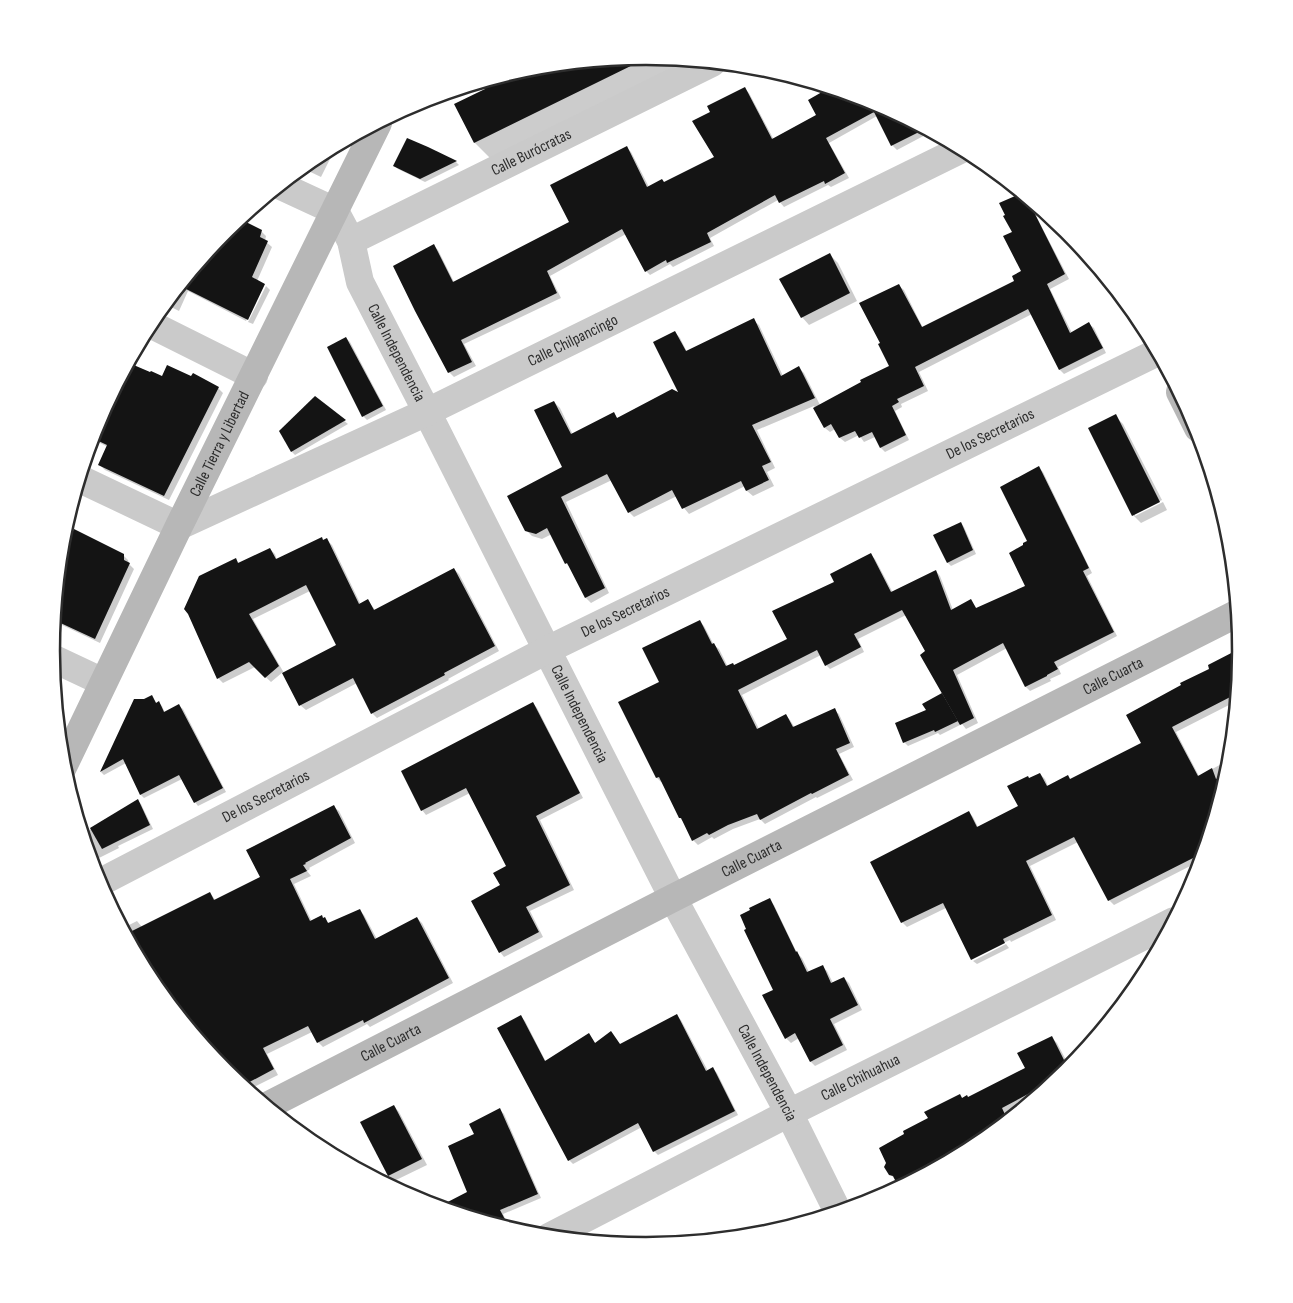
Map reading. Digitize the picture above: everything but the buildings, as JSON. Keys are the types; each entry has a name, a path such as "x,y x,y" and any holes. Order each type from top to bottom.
{"street":[{"name":"Calle Burócratas","path":"351,241 702,68"},
{"name":"Calle Tierra y Libertad","path":"69,754 179,526 373,133"},
{"name":"Calle Chilpancingo","path":"179,526 427,412 954,153"},
{"path":"286,189 335,211"},
{"name":"Calle Independencia","path":"335,211 351,241 360,282 673,898 789,1113 835,1207"},
{"path":"158,328 254,376"},
{"name":"De los Secretarios","path":"106,879 547,650 1152,355"},
{"path":"85,482 179,526"},
{"name":"Calle Cuarta","path":"273,1103 673,898 1232,616"},
{"path":"60,662 103,682"},
{"name":"Calle Chihuahua","path":"560,1231 789,1113 1165,926"}]}
